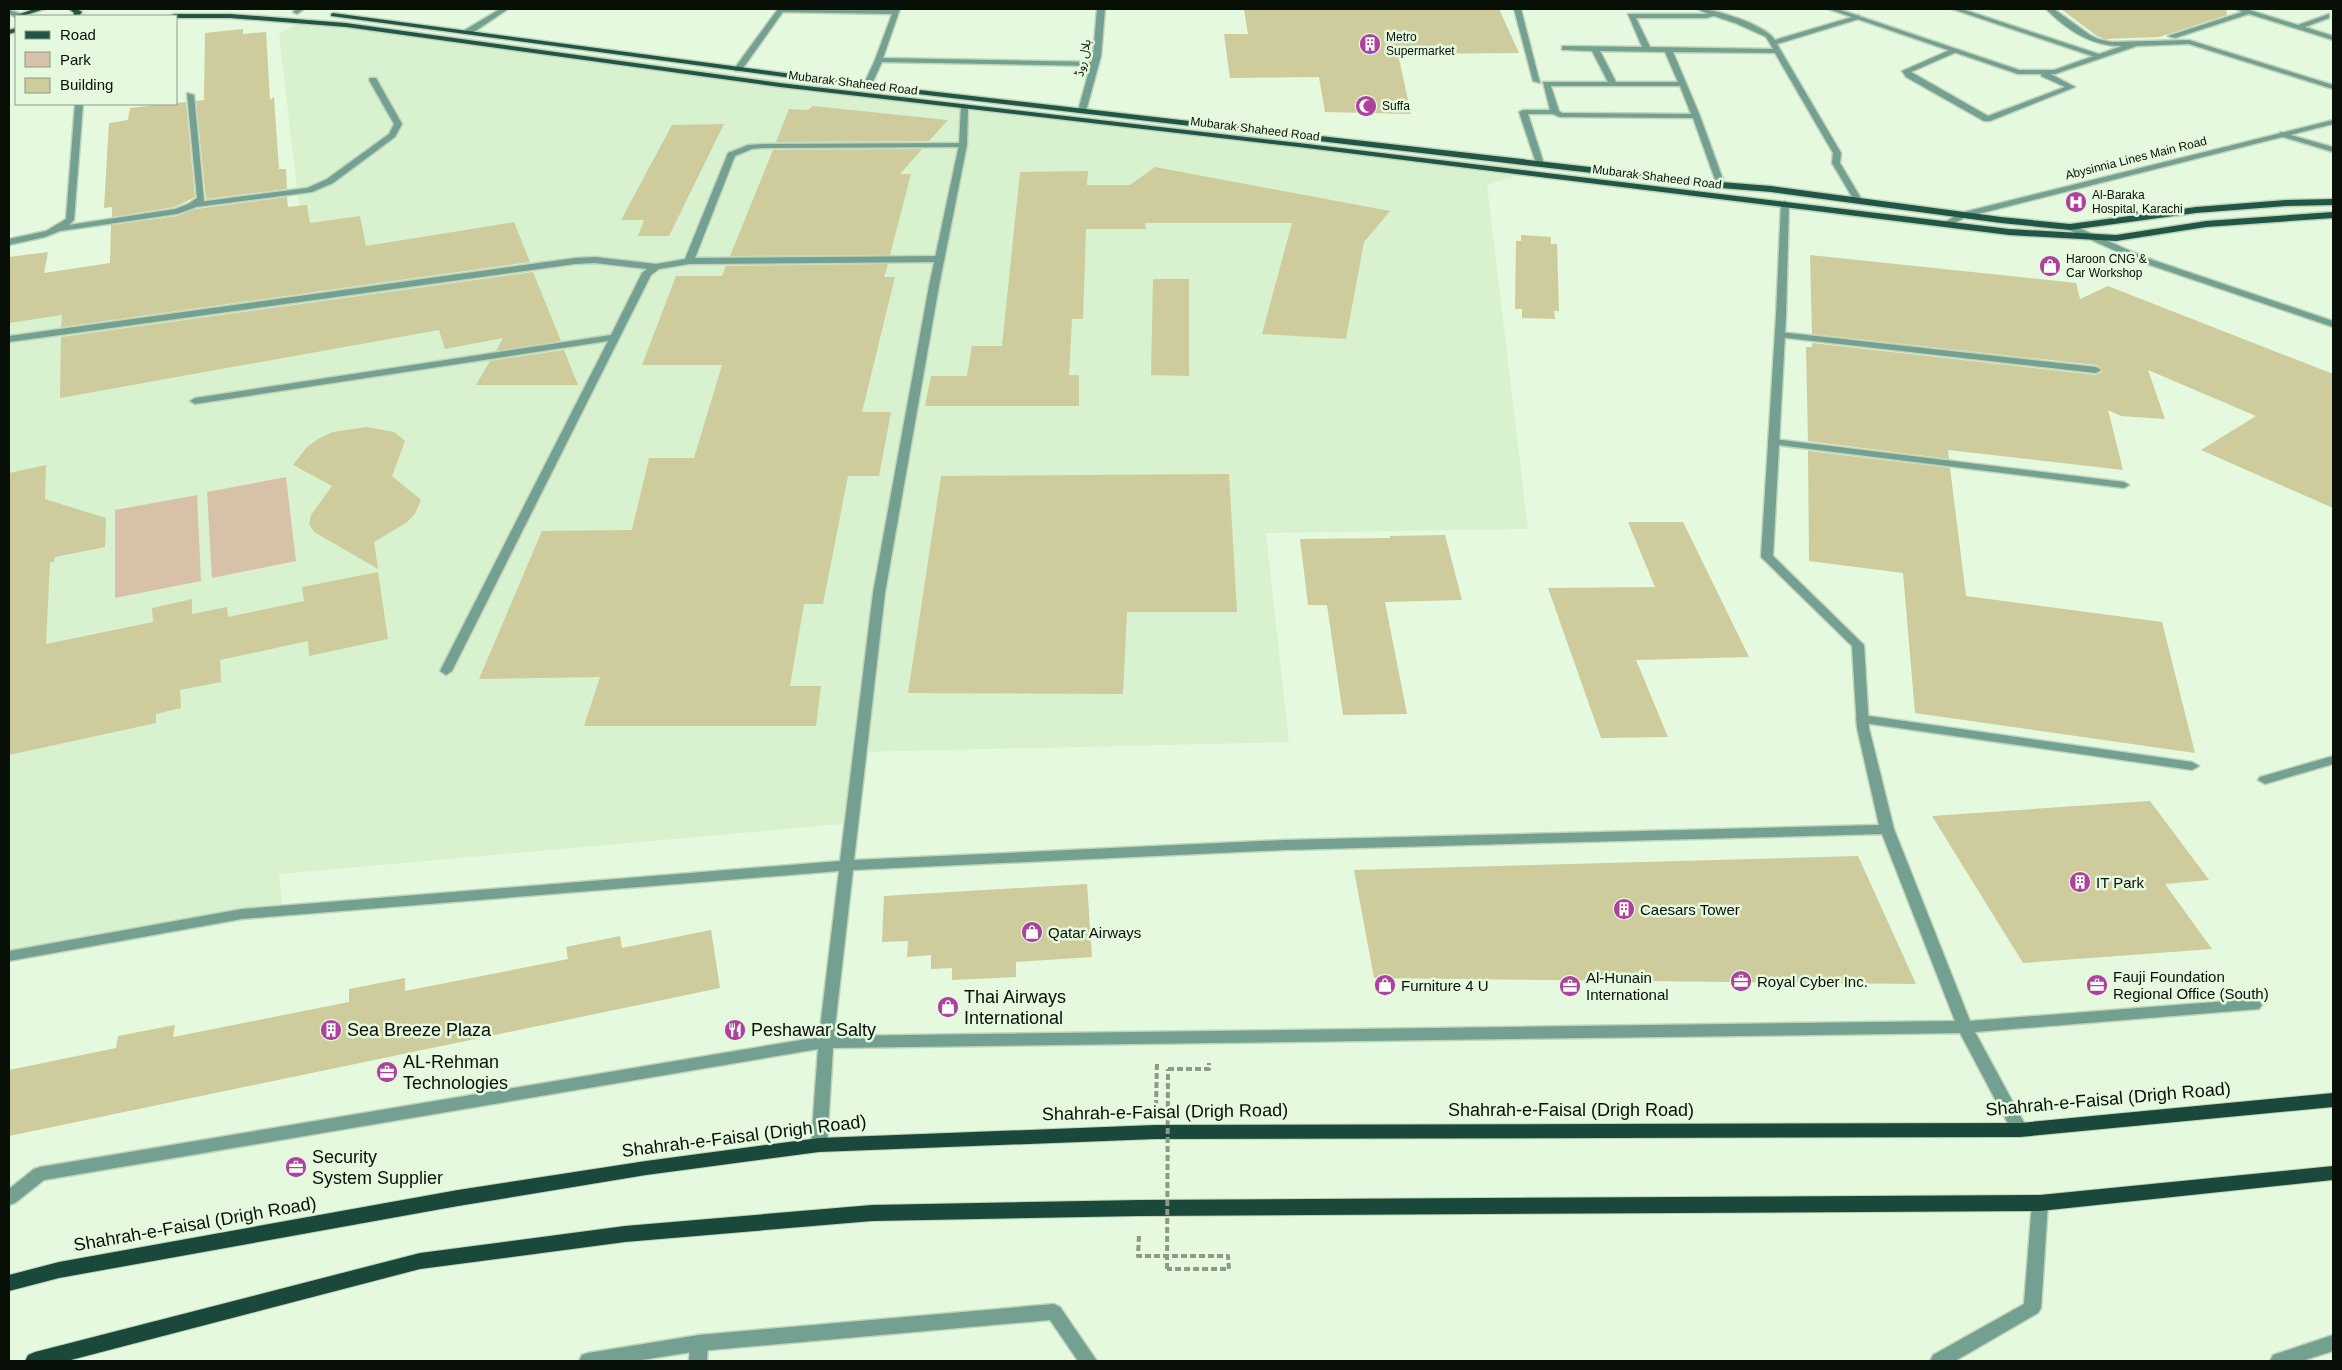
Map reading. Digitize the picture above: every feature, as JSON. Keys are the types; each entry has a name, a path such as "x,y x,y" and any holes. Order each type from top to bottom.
{"highway":[{"name":"Shahrah-e-Faisal (Drigh Road)","path":"9,1283 59,1270 458,1198 646,1168 819,1145 1155,1132 2020,1130 2333,1100"},
{"path":"35,1361 420,1261 625,1234 872,1213 1140,1208 2040,1203 2333,1173"}],"main road":[{"path":"23,15 41,9"},
{"name":"Mubarak Shaheed Road","path":"243,9 299,10 867,86 1858,200 2043,226 2070,227 2099,224 2196,210 2286,203 2333,202"},
{"name":"Mubarak Shaheed Road","path":"178,16 230,16 346,25 780,86 1299,144 1946,224 2093,238 2138,236 2206,224 2333,216"}],"street":[{"path":"468,32 504,9"},
{"name":"بلال روڈ","path":"1082,111 1095,64 1101,9"},
{"path":"1517,9 1537,81"},
{"path":"1701,9 1716,13 1769,36 1837,154 1836,163 1858,200"},
{"path":"1832,9 2018,72 2044,74 2063,70 2137,43"},
{"path":"1956,9 2101,56"},
{"path":"2050,9 2087,38 2112,44 2171,41 2204,45 2333,87"},
{"path":"2240,9 2333,38"},
{"path":"738,69 780,10 897,10 879,60 867,86"},
{"path":"2172,36 2248,12"},
{"path":"1647,49 1631,16 1706,16 1716,13"},
{"path":"2298,27 2326,16"},
{"path":"1565,48 1775,47 1856,17"},
{"path":"1595,48 1613,84"},
{"path":"1668,49 1696,116 1721,185"},
{"path":"1955,51 1906,72 1909,76 1987,119 2072,87 2044,74"},
{"path":"879,60 1095,64"},
{"path":"9,242 31,238 61,228 177,211 191,206 309,190 330,181 392,135 398,128 398,124 373,80"},
{"path":"1555,112 1546,84 1683,84"},
{"path":"190,95 201,199 191,206"},
{"path":"61,228 70,220 79,105"},
{"path":"819,1145 826,1042 879,594 940,259 963,145 964,108"},
{"path":"1540,164 1523,112 1555,112 1560,115 1696,116"},
{"name":"Abysinnia Lines Main Road","path":"1946,224 1963,216 2333,122"},
{"path":"2283,134 2333,150"},
{"path":"689,260 731,155 739,151 763,146 963,145"},
{"path":"1785,204 1780,335 1766,556 1858,646 1862,719 1887,829 1965,1027 2020,1130"},
{"path":"2070,227 2150,262 2333,324"},
{"path":"446,671 647,272 656,267 689,260 940,259"},
{"path":"9,339 575,261 595,260 656,267"},
{"path":"1780,335 2096,370"},
{"path":"194,401 615,337"},
{"path":"1773,442 2124,485"},
{"path":"1862,719 2192,766"},
{"path":"2265,780 2333,760"},
{"path":"9,956 242,914 848,865 1285,845 1887,829"},
{"path":"9,1198 40,1174 826,1042 1965,1027 2254,1005"},
{"path":"1939,1361 2032,1308 2040,1203"},
{"path":"588,1361 699,1343 1054,1312 1088,1361"},
{"path":"2278,1361 2333,1342"},
{"path":"698,1361 699,1343"}],"path":[{"path":"1155,1132 1157,1062"},
{"path":"1138,1256 1228,1256 1229,1269 1166,1269 1168,1069"}],"shaded area":[{"path":"308,18 968,106 1539,169 1487,185 1528,529 1266,533 1289,742 861,752 853,823 279,874 283,910 242,914 9,956 9,297 304,249 279,34"}],"green space":[{"path":"286,477 296,561 212,578 207,492"},
{"path":"197,495 201,581 115,598 115,510"}],"building":[{"name":"Metro Supermarket","path":"1244,9 1499,9 1519,53 1398,54 1411,114 1325,112 1319,77 1230,78 1224,34 1248,34"},
{"path":"2061,9 2226,9 2227,15 2159,37 2105,39 2097,36"},
{"path":"243,29 243,34 266,32 270,100 274,97 279,169 286,169 287,189 206,199 196,101 204,100 205,33"},
{"path":"186,102 195,197 175,207 112,217 112,207 104,208 109,123 128,120 130,108 178,105 178,103"},
{"path":"813,106 948,120 929,141 776,142 789,109 808,110"},
{"path":"724,124 669,236 638,236 644,220 621,220 672,125"},
{"path":"922,149 900,174 911,174 890,255 730,256 773,150"},
{"path":"1155,167 1390,211 1364,242 1346,339 1262,334 1292,223 1145,223 1146,229 1086,229 1083,319 1072,319 1069,375 1079,375 1079,406 925,406 931,376 967,376 972,346 1002,346 1020,172 1088,171 1087,185 1130,185"},
{"path":"287,197 288,207 307,205 310,223 360,216 366,246 514,222 530,262 61,327 62,315 9,323 9,257 48,252 44,273 110,263 111,225 177,216 196,209"},
{"path":"1521,235 1551,237 1551,244 1557,244 1559,311 1554,311 1555,319 1522,318 1522,309 1515,309 1516,241 1521,241"},
{"path":"1810,255 2076,283 2080,299 2108,286 2333,374 2333,508 2201,450 2256,416 2148,370 2165,419 2121,416 2108,410 2123,470 1948,450 1949,459 1808,441 1806,347 1812,347 1812,343 2096,375 2103,371 2096,365 1812,334"},
{"path":"888,264 884,277 895,277 862,412 891,412 879,476 848,476 823,604 804,604 790,686 821,686 816,726 584,726 600,677 479,679 542,531 632,530 649,458 694,458 722,365 642,365 676,276 722,276 726,266"},
{"path":"533,272 561,341 496,351 503,338 445,349 439,330 60,398 61,337"},
{"path":"1153,279 1189,279 1189,376 1151,375"},
{"path":"564,350 578,385 476,385 490,361"},
{"path":"367,427 394,432 405,441 392,476 421,500 415,514 406,523 374,542 378,569 314,532 309,524 311,515 332,486 293,465 307,447 318,439 333,432"},
{"path":"1808,451 1950,468 1966,596 2162,622 2195,753 1915,713 1903,573 1809,561"},
{"path":"46,465 45,499 106,518 105,547 55,557 54,562 50,562 46,644 153,622 152,608 192,599 192,614 227,607 228,617 304,601 302,587 378,572 388,639 309,656 308,641 220,660 221,682 180,690 181,708 156,714 156,723 9,755 9,473"},
{"path":"1229,474 1237,612 1127,612 1123,694 908,693 941,476"},
{"path":"1628,522 1683,522 1749,657 1636,660 1668,737 1601,738 1548,588 1655,587"},
{"path":"1445,535 1462,600 1385,602 1407,714 1343,715 1327,605 1308,605 1300,539"},
{"name":"IT Park","path":"2150,801 2209,880 2165,884 2212,949 2023,963 1932,816"},
{"name":"Caesars Tower","path":"1858,856 1916,984 1374,978 1354,870"},
{"path":"1087,884 1092,957 1016,962 1016,977 952,980 952,968 931,969 931,955 907,957 908,941 882,942 884,896"},
{"name":"Sea Breeze Plaza","path":"711,930 720,988 9,1136 9,1070 116,1048 118,1036 175,1025 173,1037 349,1002 349,989 405,978 405,991 568,959 566,947 620,936 622,948"}],"place":[{"name":"Metro Supermarket","path":"1370,44"},
{"name":"Suffa","path":"1366,106"},
{"name":"Al-Baraka Hospital, Karachi","path":"2076,202"},
{"name":"Haroon CNG & Car Workshop","path":"2050,266"},
{"name":"IT Park","path":"2080,882"},
{"name":"Caesars Tower","path":"1624,909"},
{"name":"Qatar Airways","path":"1032,932"},
{"name":"Royal Cyber Inc.","path":"1741,981"},
{"name":"Furniture 4 U","path":"1385,985"},
{"name":"Fauji Foundation Regional Office (South)","path":"2097,985"},
{"name":"Al-Hunain International","path":"1570,986"},
{"name":"Thai Airways International","path":"948,1007"},
{"name":"Sea Breeze Plaza","path":"331,1030"},
{"name":"Peshawar Salty","path":"735,1030"},
{"name":"AL-Rehman Technologies","path":"387,1072"},
{"name":"Security System Supplier","path":"296,1167"}]}
